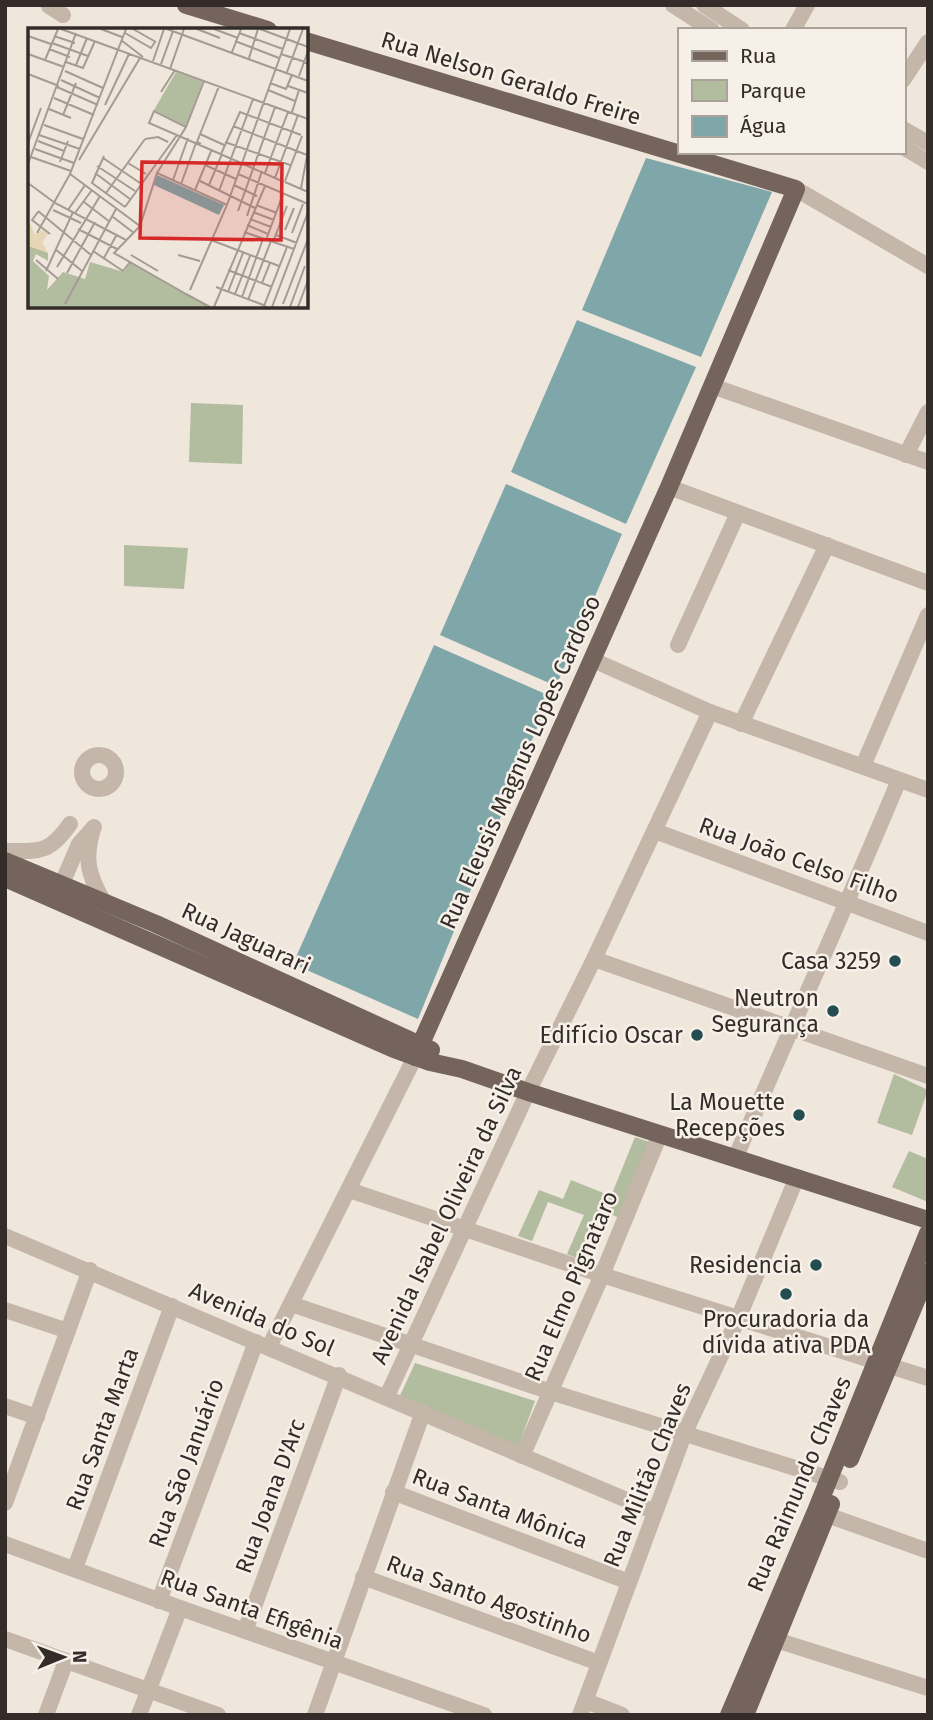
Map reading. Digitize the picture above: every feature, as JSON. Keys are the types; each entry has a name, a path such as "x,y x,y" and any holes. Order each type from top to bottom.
{"main road":[{"path":"186,5 261,28"},
{"name":"Rua Nelson Geraldo Freire","path":"308,42 678,151"},
{"name":"Rua Nelson Geraldo Freire","path":"695,156 796,188"},
{"name":"Rua Eleusis Magnus Lopes Cardoso","path":"418,1051 669,487 796,188"},
{"name":"Rua Jaguarari","path":"5,861 58,892 264,993 418,1051"},
{"name":"Rua Jaguarari","path":"5,878 103,901 418,1051 443,1066 462,1069 928,1220"},
{"name":"Rua Raimundo Chaves","path":"729,1715 769,1638 835,1480 883,1363 928,1233"},
{"name":"Rua Raimundo Chaves","path":"883,1363 928,1272"},
{"name":"Rua Raimundo Chaves","path":"746,1715 769,1638"}],"street":[{"path":"673,5 737,28"},
{"path":"794,28 807,5"},
{"path":"905,77 928,42"},
{"path":"906,139 928,143"},
{"path":"906,139 928,162"},
{"name":"Rua Nelson Geraldo Freire","path":"796,188 928,266"},
{"path":"712,386 928,462"},
{"path":"906,455 928,412"},
{"path":"669,487 928,583"},
{"path":"678,645 738,513"},
{"path":"741,724 827,545"},
{"path":"863,765 914,633 928,615"},
{"path":"593,660 710,712 928,790"},
{"name":"Avenida Isabel Oliveira da Silva","path":"387,1396 528,1092 710,712"},
{"path":"735,1159 900,780"},
{"path":"5,851 35,851 49,847 58,842 70,824"},
{"path":"58,892 79,844 94,827 88,853 88,871 103,901"},
{"name":"Rua João Celso Filho","path":"655,831 928,933"},
{"path":"594,959 928,1076"},
{"name":"Rua Eleusis Magnus Lopes Cardoso","path":"262,1344 291,1304 418,1051"},
{"name":"Rua Elmo Pignataro","path":"522,1456 602,1275 660,1134"},
{"name":"Rua Militão Chaves","path":"583,1708 685,1432 738,1320 797,1177"},
{"path":"349,1190 738,1320 928,1378"},
{"name":"Avenida do Sol","path":"5,1236 655,1512"},
{"path":"5,1503 90,1270"},
{"path":"291,1304 551,1392 835,1480"},
{"name":"Rua Santa Marta","path":"75,1568 172,1306"},
{"path":"5,1310 68,1331"},
{"name":"Rua São Januário","path":"159,1601 262,1344"},
{"name":"Rua Joana D'Arc","path":"245,1631 339,1376"},
{"path":"5,1406 37,1418"},
{"path":"315,1715 423,1412"},
{"name":"Rua Santa Mônica","path":"393,1492 629,1582"},
{"path":"821,1513 928,1551"},
{"name":"Rua Santa Efigênia","path":"5,1544 334,1662 450,1709 484,1715"},
{"name":"Rua Santo Agostinho","path":"363,1577 599,1663"},
{"path":"139,1715 180,1608"},
{"path":"769,1638 928,1688"},
{"path":"5,1639 218,1715"},
{"path":"46,1715 66,1661"},
{"path":"583,1708 622,1715"}],"green space":[{"path":"191,403 243,405 242,464 189,462"},
{"path":"124,545 188,548 184,589 124,586"},
{"path":"894,1074 928,1090 912,1135 877,1123"},
{"path":"635,1137 652,1143 620,1218 602,1211 581,1260 567,1254 584,1215 548,1202 532,1241 518,1236 539,1190 563,1199 571,1180 611,1196"},
{"path":"909,1151 928,1159 928,1202 892,1187"},
{"path":"415,1363 535,1401 517,1450 398,1400"}],"water":[{"path":"646,158 772,192 701,357 582,310"},
{"path":"577,320 696,367 626,524 511,472"},
{"path":"506,484 622,534 556,686 440,635"},
{"path":"434,645 550,696 418,1019 293,964"}],"place":[{"name":"Casa 3259","path":"895,961"},
{"name":"Neutron Segurança","path":"833,1011"},
{"name":"Edifício Oscar","path":"697,1035"},
{"name":"La Mouette Recepções","path":"799,1115"},
{"name":"Residencia","path":"816,1265"},
{"name":"Procuradoria da dívida ativa PDA","path":"786,1294"}]}
